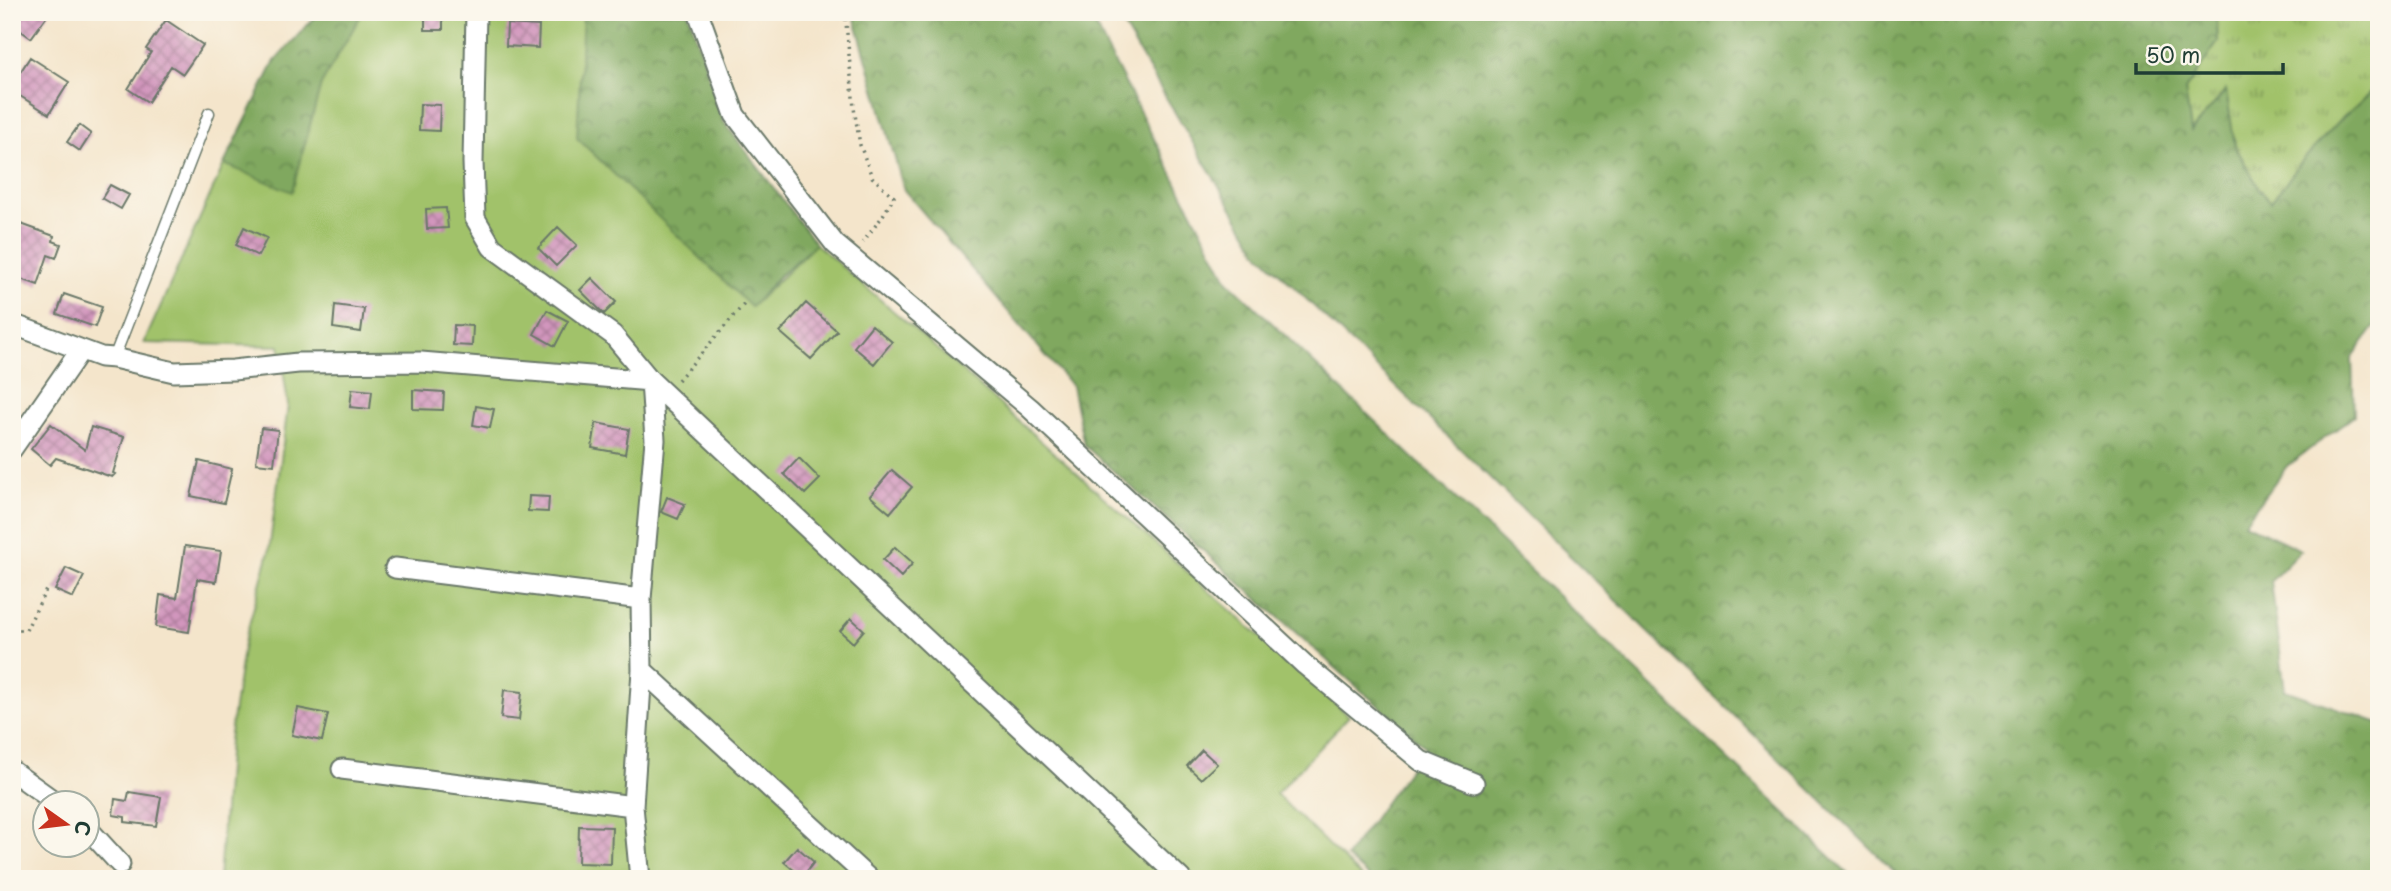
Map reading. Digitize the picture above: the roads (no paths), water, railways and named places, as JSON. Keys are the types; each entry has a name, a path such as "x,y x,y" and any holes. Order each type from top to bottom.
{"street":[{"path":"476,12 473,162 475,218 492,247 613,335 658,387 1181,879"},
{"path":"698,12 735,115 835,244 1030,408 1306,665 1420,761 1474,783"},
{"path":"12,324 80,351 174,372 233,370 298,363 421,362 658,387"},
{"path":"12,449 80,351"},
{"path":"640,879 633,806 642,670 641,599 658,387"},
{"path":"395,568 641,599"},
{"path":"642,670 869,879"},
{"path":"342,769 633,806"},
{"path":"13,773 38,790"},
{"path":"102,844 120,864"}],"lane":[{"path":"114,358 209,113"}]}
